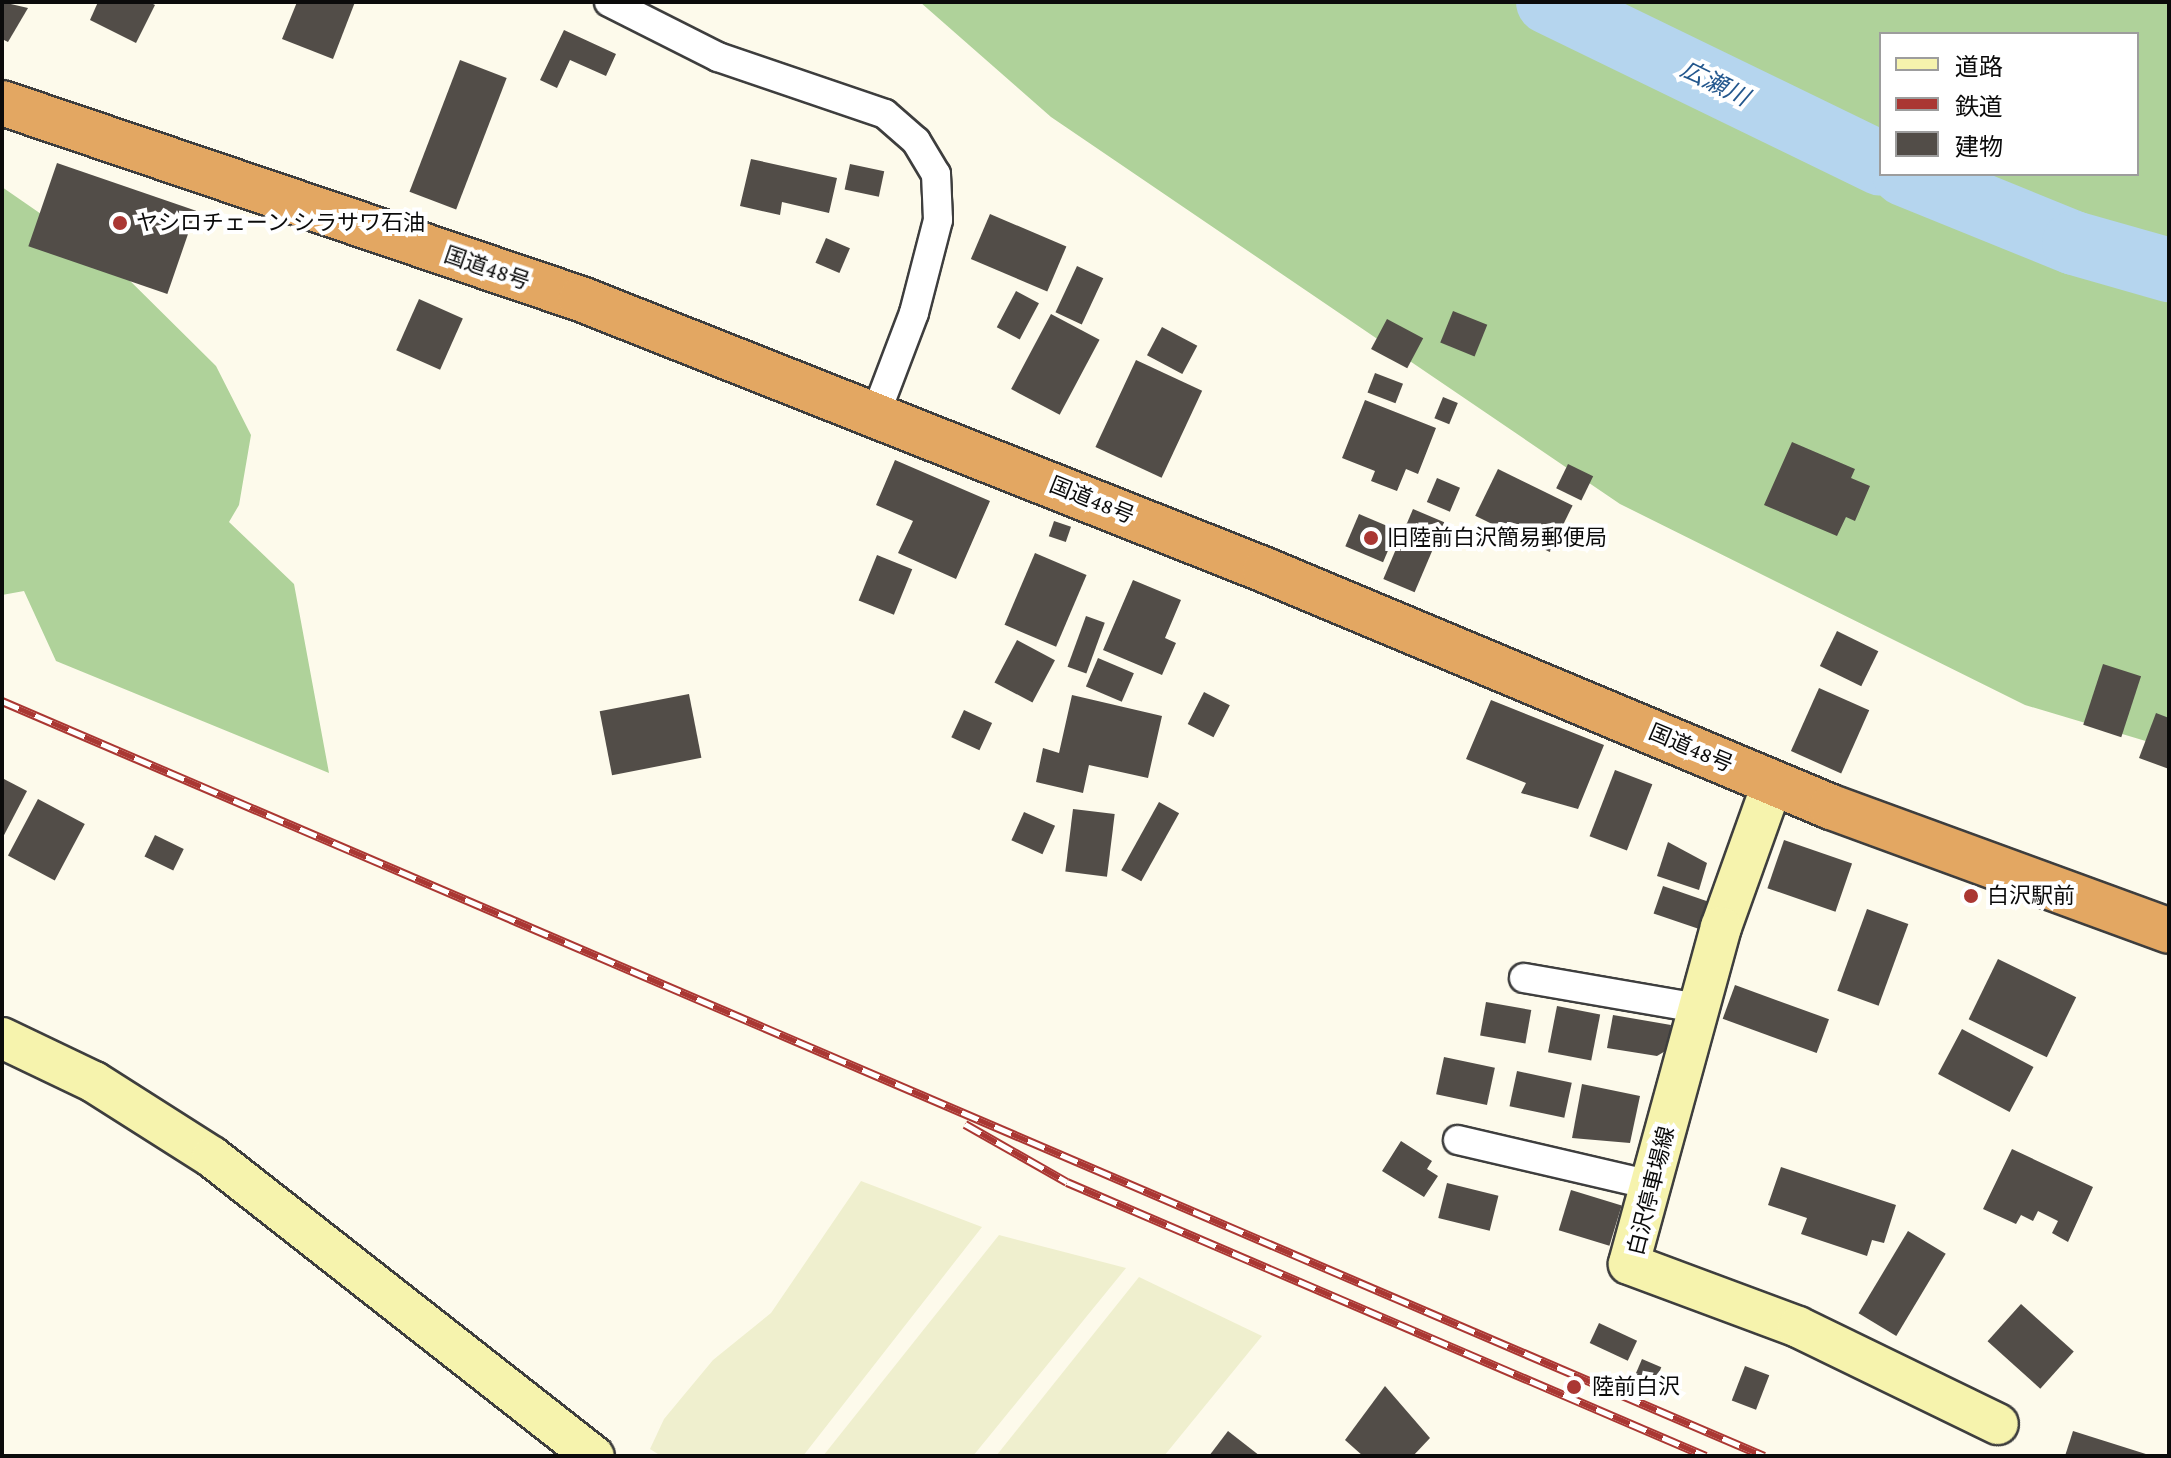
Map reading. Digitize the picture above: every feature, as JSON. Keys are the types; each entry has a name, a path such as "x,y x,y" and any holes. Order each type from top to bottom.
{"highway":[{"name":"国道48号","path":"2,103 581,299 876,413 2005,875 2169,931"}],"main road":[{"name":"白沢停車場線","path":"1773,782 1697,1008 1629,1264 1798,1327 1998,1424"},
{"path":"2,1038 94,1082 212,1157 594,1456"}],"street":[{"path":"609,2 718,57 885,114 916,141 936,174 938,220 914,313 876,413"},
{"path":"1524,978 1697,1008"},
{"path":"1458,1140 1651,1185"}],"green space":[{"path":"920,2 2169,2 2169,748 2025,705 1620,504 1051,117"},
{"path":"2,187 112,263 216,366 251,435 239,505 229,522 294,584 329,773 56,661 24,591 2,595"},
{"path":"861,1181 982,1227 803,1456 661,1456 650,1449 664,1419 713,1360 771,1313"},
{"path":"999,1235 1126,1268 973,1456 823,1456"},
{"path":"1139,1277 1262,1336 1164,1456 996,1456"}],"building":[{"path":"2,2 28,8 8,42 2,39"},
{"path":"98,2 149,2 155,5 136,43 90,20"},
{"path":"297,2 355,2 333,59 282,39"},
{"path":"564,30 616,54 606,76 570,60 557,88 540,80"},
{"path":"460,60 507,78 456,210 409,192"},
{"path":"751,159 837,178 829,213 782,202 780,215 740,206"},
{"path":"57,163 196,211 167,294 28,246"},
{"path":"850,164 884,171 879,197 845,189"},
{"path":"990,214 1066,246 1047,292 971,259"},
{"path":"826,238 850,248 839,273 815,263"},
{"path":"1077,266 1103,278 1082,324 1055,312"},
{"path":"1016,291 1039,303 1020,339 997,327"},
{"path":"419,299 463,319 440,370 396,350"},
{"path":"1453,311 1487,325 1475,356 1440,343"},
{"path":"1051,314 1100,340 1060,415 1011,389"},
{"path":"1387,319 1423,338 1407,368 1371,349"},
{"path":"1162,327 1197,346 1182,374 1147,355"},
{"path":"1136,360 1202,391 1162,478 1095,447"},
{"path":"1375,373 1403,384 1395,403 1367,393"},
{"path":"1443,397 1458,403 1449,424 1434,418"},
{"path":"1365,400 1436,428 1418,474 1406,469 1397,491 1371,481 1375,471 1342,458"},
{"path":"1792,442 1855,469 1851,478 1870,486 1855,521 1846,517 1837,536 1764,505"},
{"path":"895,460 990,501 956,579 898,553 913,521 876,505"},
{"path":"1568,464 1593,476 1581,501 1556,488"},
{"path":"1498,469 1573,505 1550,552 1475,516"},
{"path":"1437,478 1460,488 1450,512 1427,502"},
{"path":"1413,509 1444,522 1415,592 1383,579"},
{"name":"旧陸前白沢簡易郵便局","path":"1359,514 1397,530 1383,562 1345,546"},
{"path":"1054,521 1071,527 1066,542 1049,536"},
{"path":"1035,553 1087,575 1056,647 1005,625"},
{"path":"877,555 912,569 894,615 859,600"},
{"path":"1133,580 1181,600 1165,638 1176,643 1162,675 1103,650"},
{"path":"1086,616 1105,623 1086,674 1068,667"},
{"path":"1837,631 1878,651 1861,686 1820,666"},
{"path":"1017,640 1055,660 1032,703 994,682"},
{"path":"1098,658 1134,673 1122,702 1086,687"},
{"path":"2103,664 2141,676 2121,737 2083,725"},
{"path":"1819,688 1869,710 1841,773 1791,751"},
{"path":"1204,692 1230,705 1213,737 1188,724"},
{"path":"689,694 701,758 612,775 600,711"},
{"path":"1072,695 1162,716 1148,778 1089,765 1083,793 1036,782 1043,748 1059,753"},
{"path":"1491,700 1604,745 1578,809 1521,793 1526,783 1466,759"},
{"path":"964,710 992,723 979,750 951,737"},
{"path":"2156,713 2169,718 2169,769 2139,758"},
{"path":"1615,770 1652,784 1627,851 1590,836"},
{"path":"2,778 27,791 2,839"},
{"path":"38,799 85,824 55,880 8,856"},
{"path":"1159,802 1179,813 1141,881 1121,870"},
{"path":"1073,809 1115,814 1107,877 1065,872"},
{"path":"1024,812 1055,826 1042,854 1011,840"},
{"path":"155,835 184,849 173,871 144,857"},
{"path":"1784,840 1852,863 1835,912 1767,888"},
{"path":"1668,842 1707,863 1699,890 1657,876"},
{"path":"1663,886 1709,902 1700,929 1654,913"},
{"path":"1867,909 1908,924 1879,1006 1837,991"},
{"path":"1998,959 2076,997 2047,1057 1969,1019"},
{"path":"1735,985 1829,1019 1817,1053 1723,1019"},
{"path":"1486,1002 1531,1010 1525,1043 1480,1035"},
{"path":"1557,1006 1600,1014 1591,1061 1548,1052"},
{"path":"1613,1015 1671,1025 1667,1050 1657,1056 1607,1048"},
{"path":"1962,1029 2034,1067 2010,1112 1938,1074"},
{"path":"1444,1057 1495,1068 1487,1105 1436,1094"},
{"path":"1517,1071 1572,1083 1564,1118 1510,1106"},
{"path":"1582,1084 1640,1096 1630,1143 1572,1138"},
{"path":"1401,1141 1432,1161 1427,1169 1438,1176 1424,1197 1382,1171"},
{"path":"2012,1149 2093,1187 2068,1242 2052,1233 2058,1221 2038,1211 2033,1221 2021,1215 2016,1224 1983,1209"},
{"path":"1781,1167 1896,1205 1884,1243 1872,1240 1867,1256 1801,1234 1807,1218 1768,1205"},
{"path":"1447,1183 1498,1196 1490,1231 1438,1218"},
{"path":"1571,1190 1622,1205 1609,1246 1559,1230"},
{"path":"1908,1231 1946,1254 1896,1336 1859,1313"},
{"path":"2021,1304 2074,1352 2040,1389 1988,1341"},
{"path":"1599,1323 1637,1341 1628,1361 1590,1343"},
{"path":"1642,1359 1661,1367 1653,1387 1634,1378"},
{"path":"1745,1366 1769,1375 1756,1410 1732,1401"},
{"path":"1385,1386 1430,1438 1413,1456 1363,1456 1345,1440"},
{"path":"1228,1431 1260,1456 1209,1456"},
{"path":"2073,1431 2149,1455 2149,1456 2065,1456"}],"waterway":[{"name":"広瀬川","path":"1548,2 1879,163"},
{"name":"広瀬川","path":"1909,176 2074,243 2169,270"}],"railway":[{"path":"2,701 1764,1456"},
{"path":"965,1124 1067,1182 1706,1456"}],"place":[{"name":"ヤシロチェーン シラサワ石油","path":"120,223"},
{"name":"旧陸前白沢簡易郵便局","path":"1371,538"},
{"name":"白沢駅前","path":"1971,896"},
{"name":"陸前白沢","path":"1574,1387"}]}
